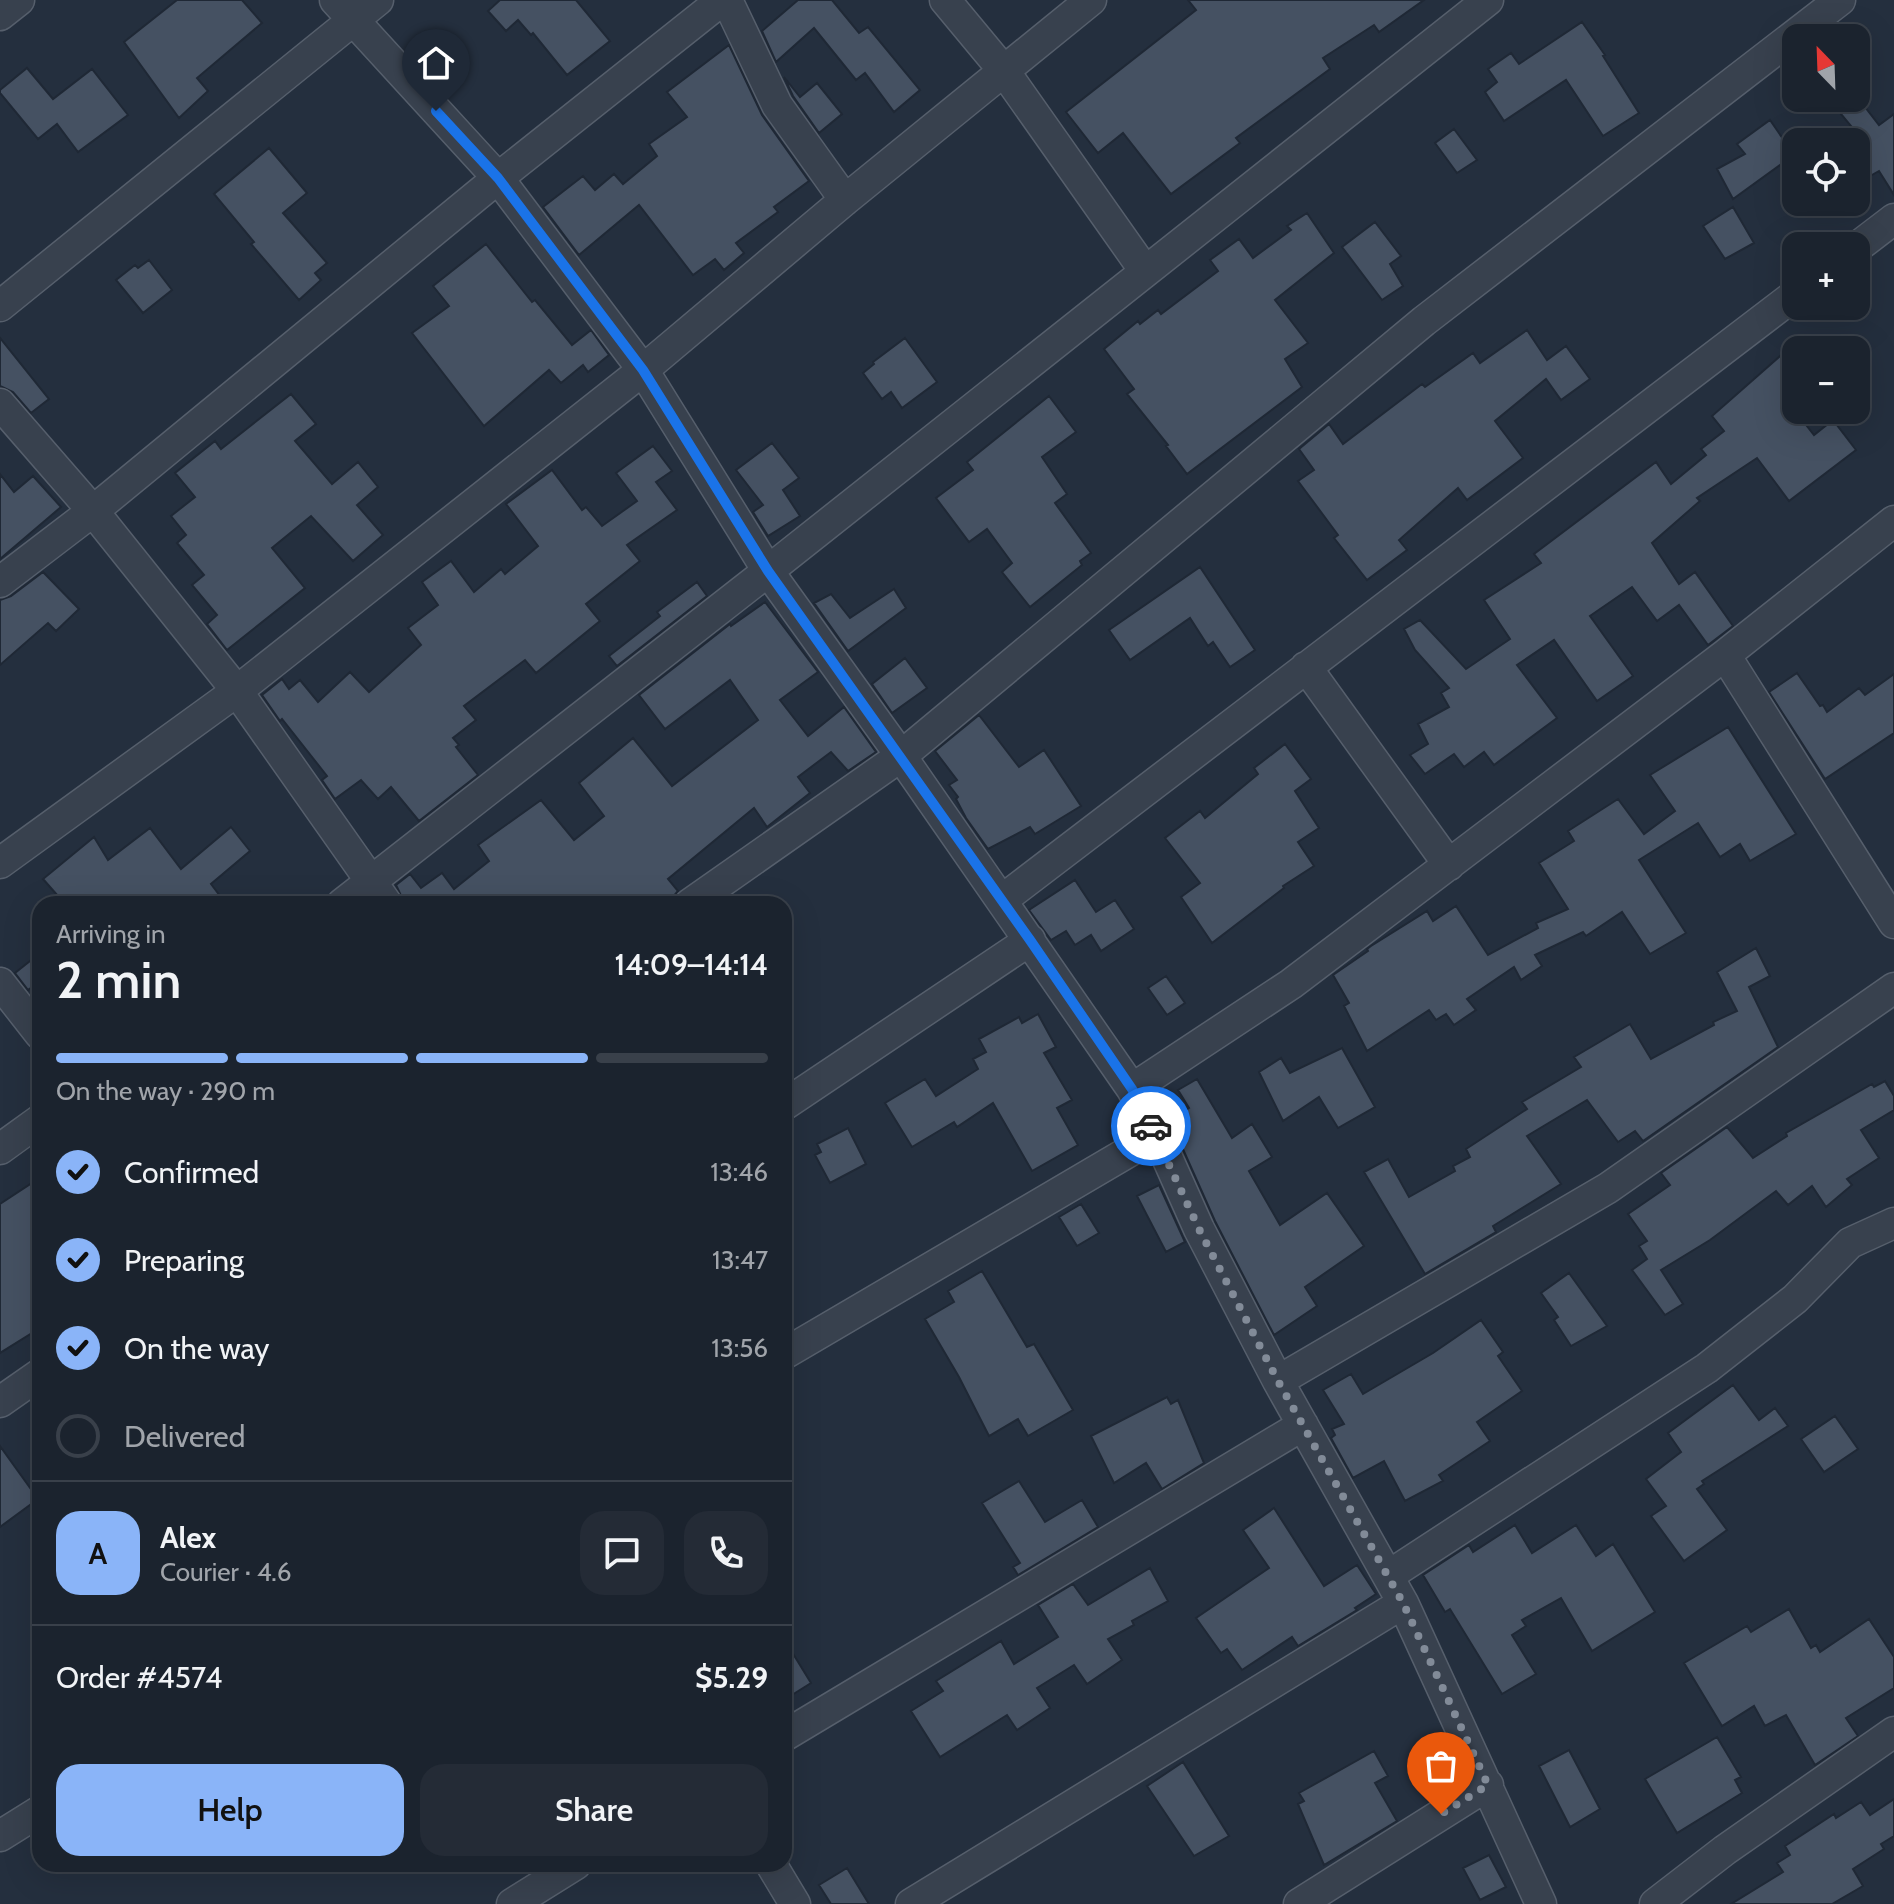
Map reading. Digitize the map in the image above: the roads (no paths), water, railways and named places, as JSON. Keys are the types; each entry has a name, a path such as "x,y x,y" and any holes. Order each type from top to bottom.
{"street":[{"path":"0,15 19,0"},
{"path":"0,306 344,11 378,0"},
{"path":"0,582 93,511 498,178 724,0 777,105 845,200"},
{"path":"945,0 1004,71 1145,271"},
{"path":"0,863 237,691 643,370 845,200 1091,0"},
{"path":"0,404 93,511 237,691 379,894 768,571 1488,0"},
{"path":"701,896 901,756 1424,321 1840,0"},
{"path":"344,11 498,178 643,370 768,571 901,756 1132,1089 1157,1135 1199,1229 1278,1381 1403,1603 1541,1904"},
{"path":"1870,237 1894,219"},
{"path":"1002,900 1782,305"},
{"path":"1132,1089 1291,984 1725,655 1894,521"},
{"path":"1725,655 1894,923"},
{"path":"1306,667 1449,865"},
{"path":"792,1100 1030,940"},
{"path":"0,983 32,1024"},
{"path":"1278,1381 1608,1188 1894,988"},
{"path":"0,1149 32,1126"},
{"path":"792,1349 1157,1135"},
{"path":"1388,1576 1707,1368 1795,1299 1850,1243 1894,1223"},
{"path":"0,1402 32,1380"},
{"path":"792,1731 1303,1425"},
{"path":"911,1904 1403,1603"},
{"path":"1655,1904 1725,1850 1894,1732"},
{"path":"1299,1904 1488,1785"},
{"path":"0,1836 32,1816"},
{"path":"512,1904 563,1872"},
{"path":"776,1872 795,1904"}]}
